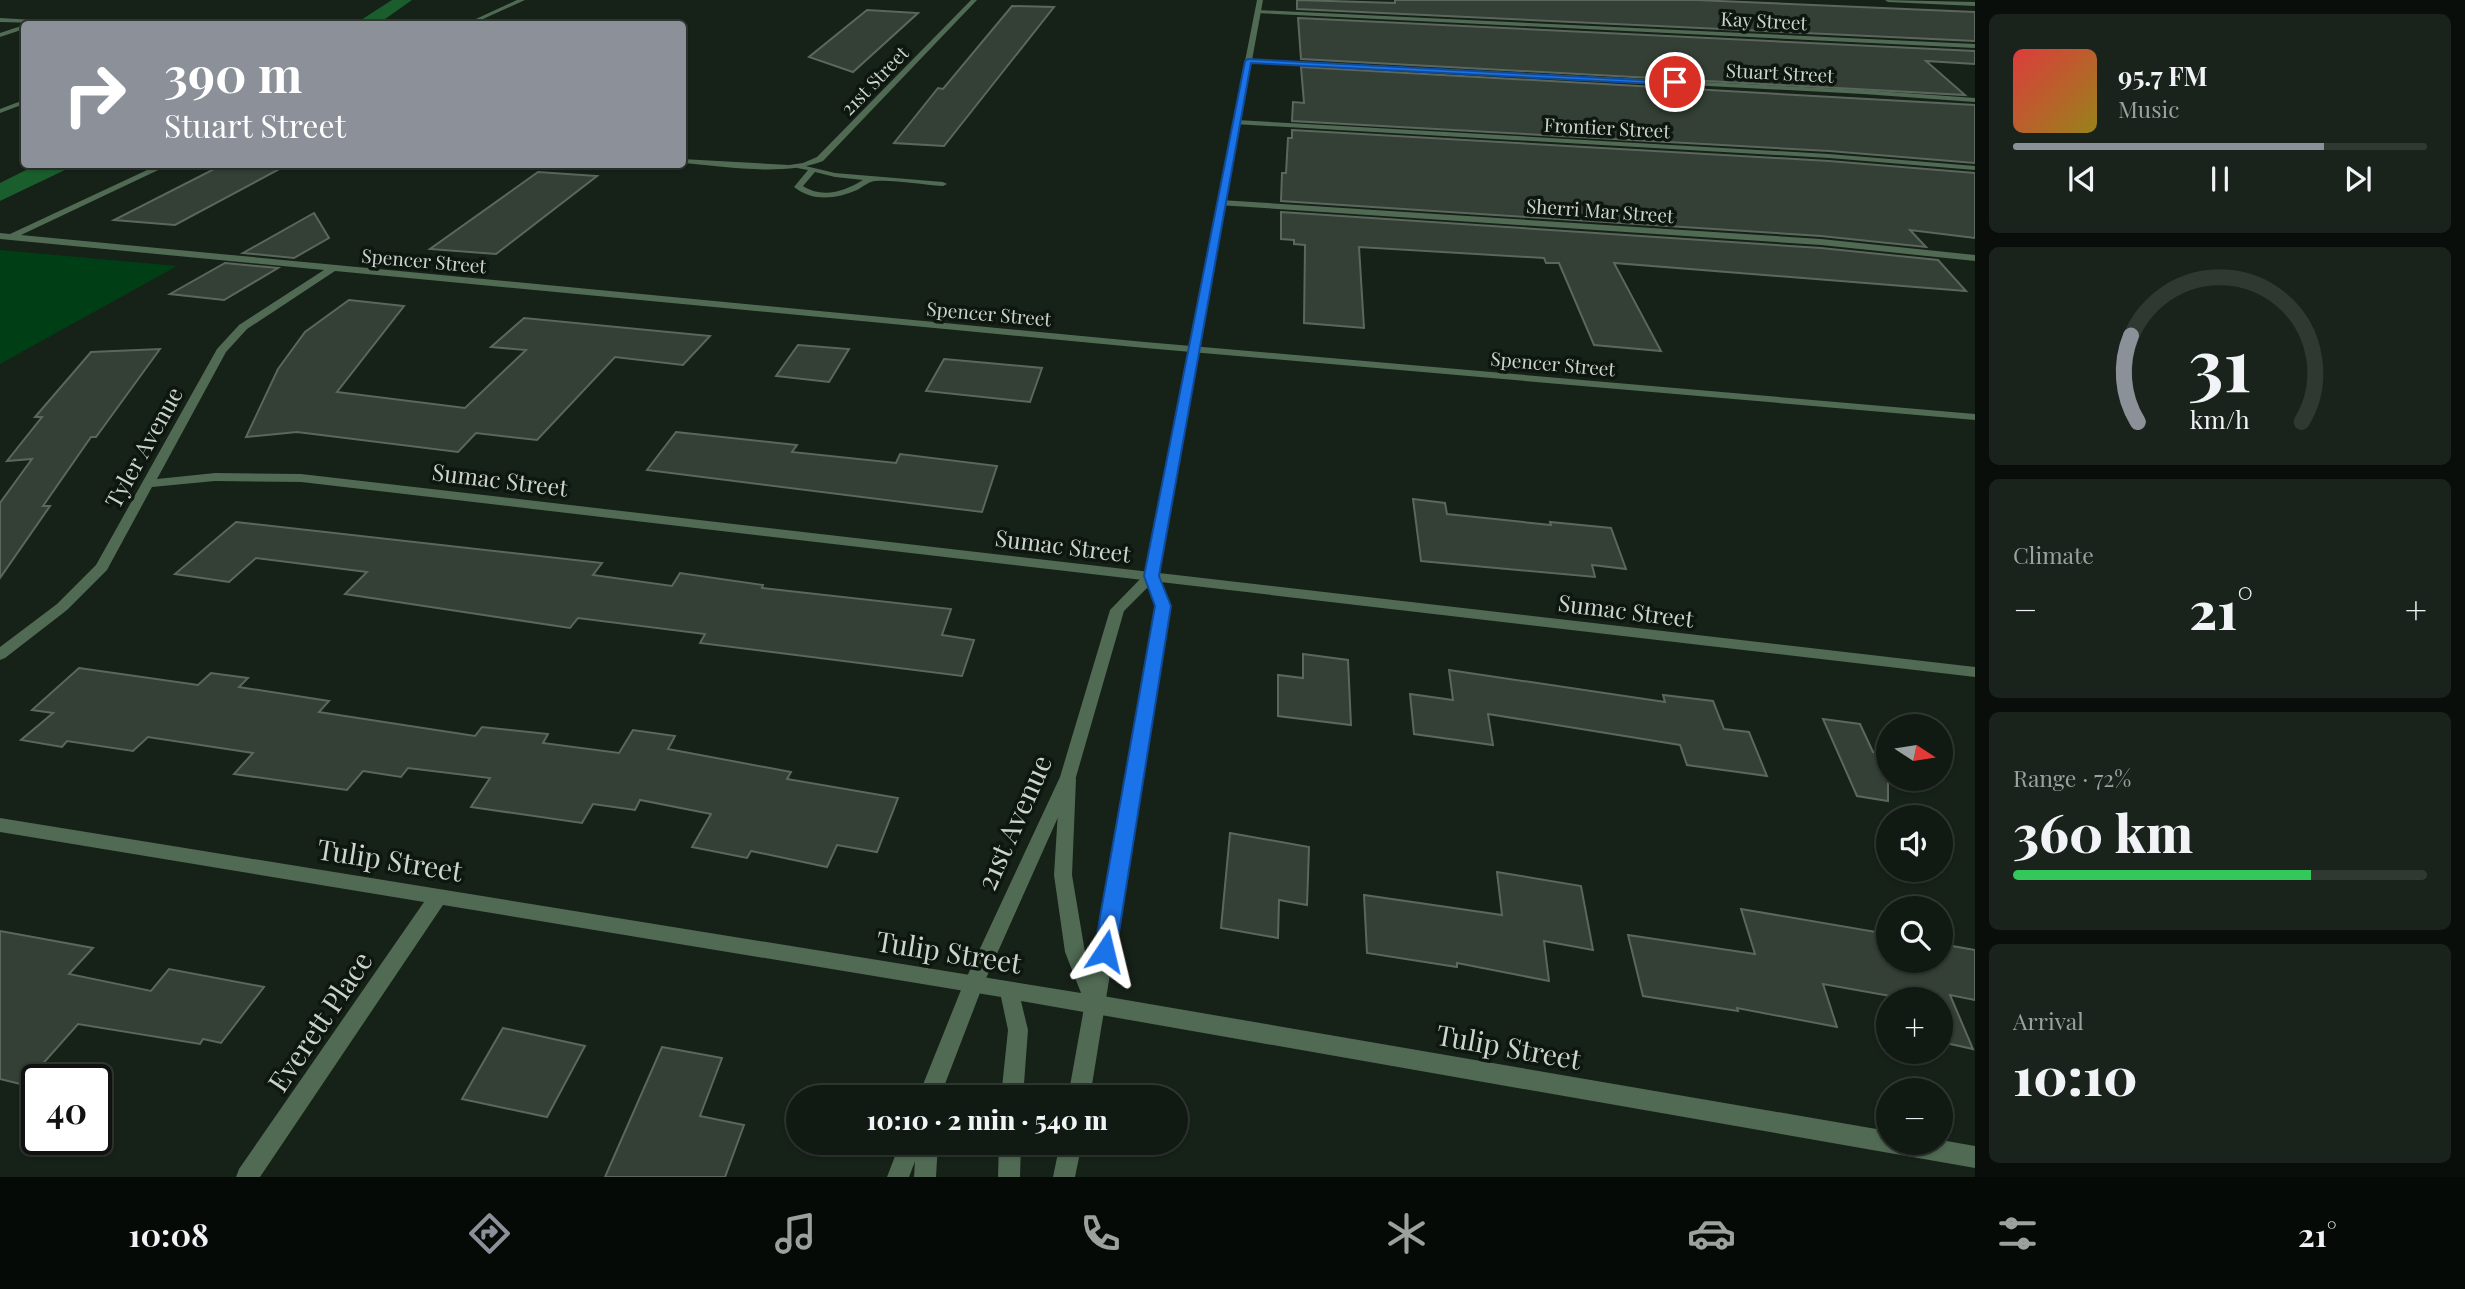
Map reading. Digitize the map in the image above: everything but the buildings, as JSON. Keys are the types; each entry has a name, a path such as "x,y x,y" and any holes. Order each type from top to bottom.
{"street":[{"path":"475,21 522,0"},
{"name":"21st Street","path":"686,161 789,167 820,159 974,0"},
{"path":"1081,1085 1163,606 1152,576 1259,0"},
{"path":"1888,0 1975,4"},
{"name":"Kay Street","path":"1257,12 1975,46"},
{"path":"0,20 21,22"},
{"path":"0,35 21,28"},
{"name":"Stuart Street","path":"1248,61 1975,100"},
{"path":"0,111 21,103"},
{"name":"Frontier Street","path":"1237,122 1815,155 1975,167"},
{"path":"800,166 835,175 943,184"},
{"path":"6,236 158,168"},
{"path":"813,169 798,187 804,192 820,195 841,194 859,187 871,178"},
{"name":"Sherri Mar Street","path":"1222,203 1821,242 1975,258"},
{"name":"Spencer Street","path":"6,236 1194,349 1975,417"},
{"name":"Tyler Avenue","path":"0,655 62,607 102,567 221,351 243,327 331,269"},
{"name":"Sumac Street","path":"146,484 215,477 301,478 1975,672"},
{"name":"21st Avenue","path":"934,1085 973,985 1068,777 1117,610 1152,576"},
{"path":"1068,777 1063,875 1075,953 1096,1004"},
{"name":"Tulip Street","path":"0,825 1096,1004 1876,1140"},
{"name":"Everett Place","path":"247,1177 438,897"},
{"path":"1009,990 1018,1030 1013,1085"},
{"name":"Tulip Street","path":"1953,1153 1975,1157"},
{"path":"898,1177 906,1155"},
{"path":"925,1177 926,1155"},
{"path":"1009,1177 1010,1155"},
{"path":"1064,1177 1068,1155"}],"green space":[{"path":"0,250 177,266 0,364"}],"waterway":[{"path":"372,21 404,0"},
{"path":"0,193 50,168"}],"route":[{"path":"1105,951 1163,606 1152,576 1248,61 1675,82"}]}
